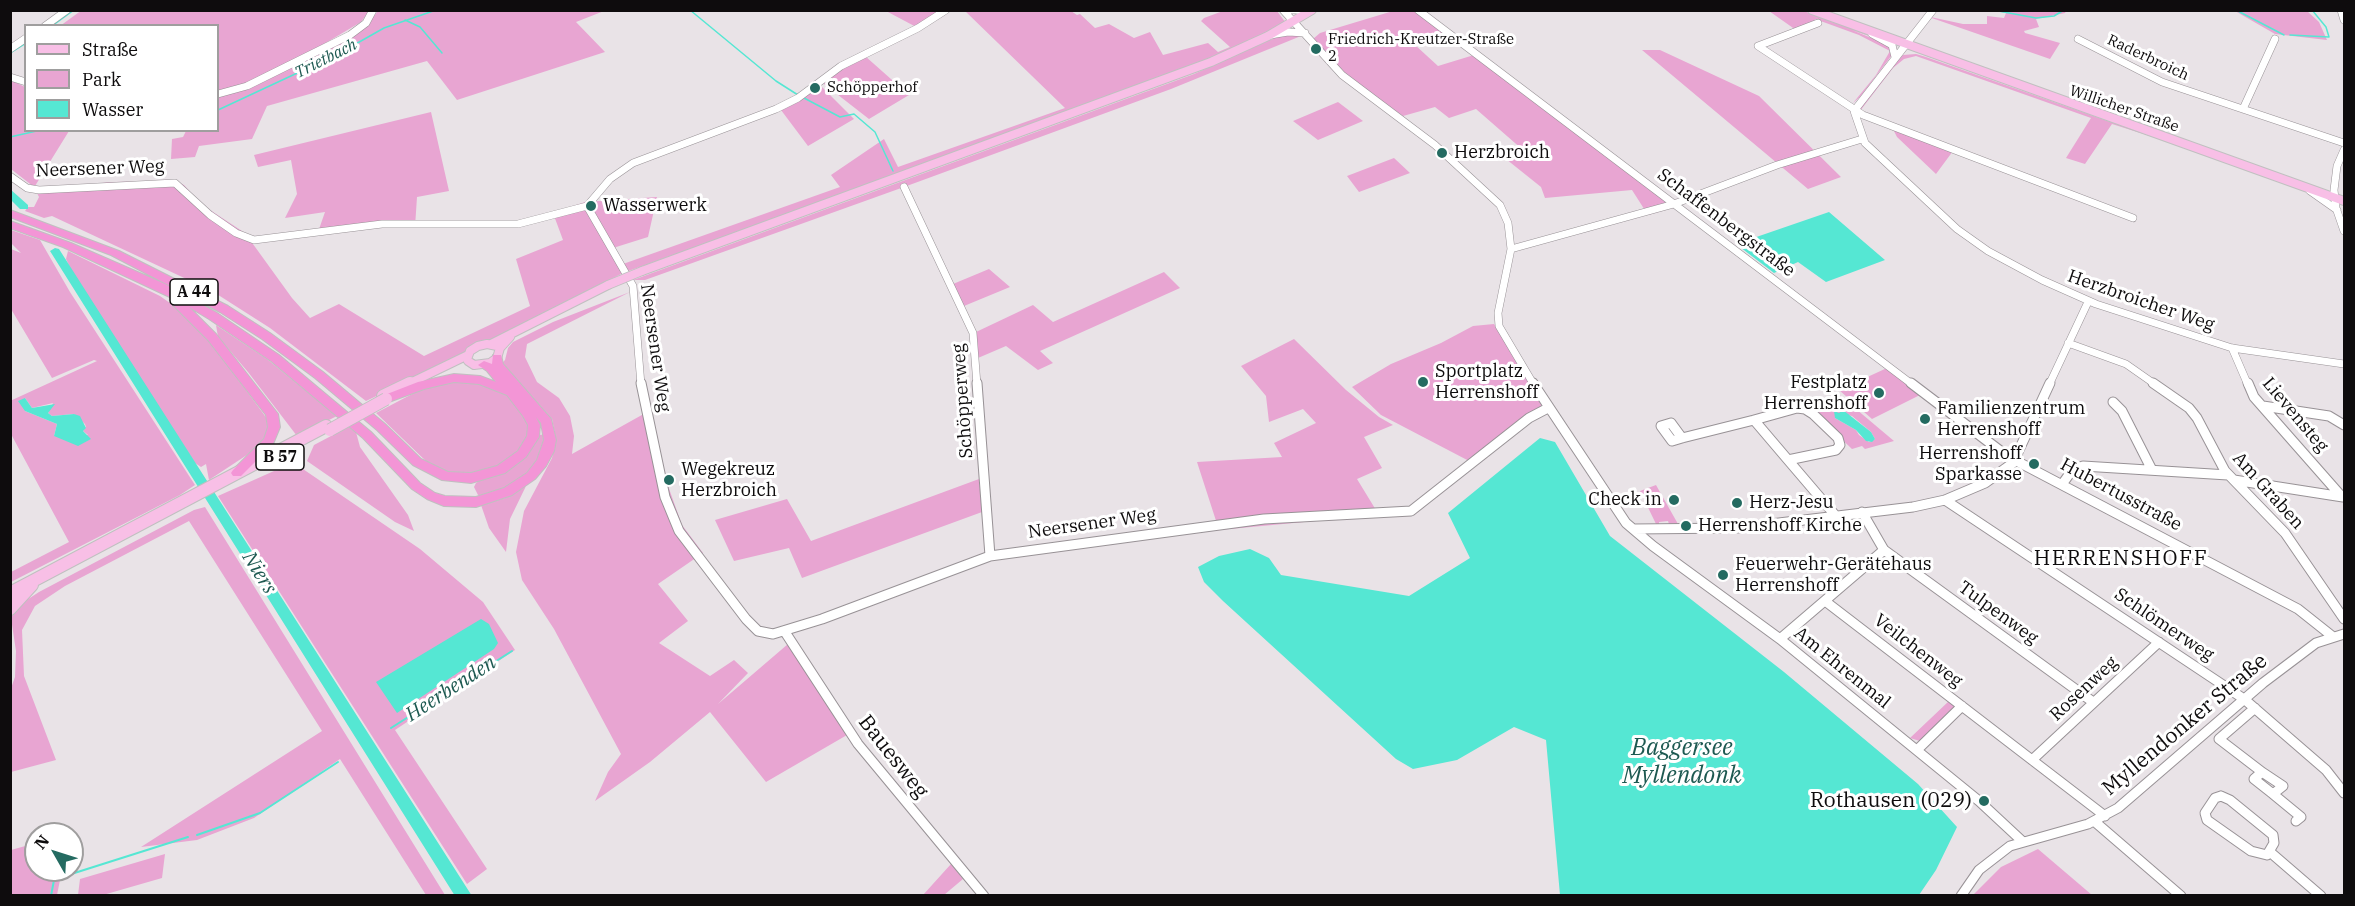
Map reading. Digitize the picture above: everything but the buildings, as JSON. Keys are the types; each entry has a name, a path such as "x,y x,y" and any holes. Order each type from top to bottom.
{"highway":[{"name":"A 44","path":"10,213 134,262 224,309 319,375 381,427 417,462 440,474 459,479 486,475 510,465 527,448 535,431 532,419 513,394"},
{"name":"A 44","path":"10,224 67,245 160,287 213,316 275,358 367,435 416,486 444,501 460,503 486,500 515,488 538,469 548,451 550,440 547,422 498,364 496,350"},
{"path":"160,287 212,337 272,414 274,430 269,441 231,478"},
{"path":"484,365 491,368 513,394"},
{"path":"384,398 432,382 459,378 487,382 513,394"}],"main road":[{"path":"468,358 474,365 484,365 496,350 522,327 608,285 1164,80 1268,36 1312,10"},
{"name":"Willicher Straße","path":"1812,10 1904,45 2302,186 2340,197 2344,201"},
{"name":"B 57","path":"14,590 177,508 384,398 468,358 478,346 496,350"},
{"path":"10,609 46,574"}],"street":[{"path":"48,24 67,10"},
{"path":"219,94 247,86 350,35 366,23 373,10"},
{"path":"587,206 610,179 633,164 776,109 798,98 841,66 918,28 946,10"},
{"name":"Am Ehrenmal","path":"1283,10 1342,75 1435,145 1497,201 1507,219 1511,249 1498,322 1548,408 1620,514 1633,529 1780,639 1994,813 2022,841"},
{"path":"1288,10 1306,10"},
{"name":"Schaffenbergstraße","path":"1418,10 2015,460"},
{"path":"1854,111 1933,10"},
{"path":"2341,10 2344,20"},
{"path":"1818,23 1758,46 1854,111 2133,218"},
{"path":"1268,36 1288,32 1305,33"},
{"path":"1868,32 1892,45 1895,57"},
{"path":"10,49 24,39"},
{"name":"Raderbroich","path":"2078,39 2159,80 2344,143"},
{"path":"2243,109 2275,39"},
{"path":"1511,249 1674,204 1777,165 1862,139 1854,111"},
{"name":"Herzbroicher Weg","path":"1862,139 1962,233 2042,280 2088,302 2232,348 2344,365"},
{"path":"2344,150 2337,166 2335,185 2340,197 2337,210 2344,231"},
{"name":"Neersener Weg","path":"10,176 27,188 39,190 175,183 210,215 241,236 254,240 382,224 518,224 587,206 633,286 642,393 656,447 665,497 679,531 746,619 758,631 773,634 785,632 990,555 1264,519 1411,511 1529,418 1548,408"},
{"path":"2302,186 2337,210"},
{"name":"Schöpperweg","path":"904,187 973,333 990,555"},
{"path":"1633,529 1737,528 1945,501 1998,475 2015,460 2088,302"},
{"name":"Am Graben","path":"2068,343 2119,360 2186,405 2197,418 2219,462 2231,478 2285,533 2344,619"},
{"name":"Lievensteg","path":"2232,348 2251,393 2343,497"},
{"path":"2114,402 2122,411 2152,470"},
{"path":"2263,406 2331,417 2344,425"},
{"path":"1682,438 1802,408 1813,414 1840,440 1840,445 1836,450 1788,460"},
{"path":"1754,420 1836,515"},
{"name":"Hubertusstraße","path":"2015,460 2063,483 2301,611 2332,636"},
{"path":"2063,483 2071,471 2079,467 2152,470 2231,478 2343,497"},
{"name":"Schlömerweg","path":"1945,501 2244,699 2331,774 2344,793"},
{"path":"1780,639 1884,550 1862,512"},
{"name":"Tulpenweg","path":"1884,550 2093,702"},
{"name":"Veilchenweg","path":"1825,601 2032,760 2100,819 2181,896"},
{"name":"Bauesweg","path":"785,632 858,744 984,896"},
{"name":"Myllendonker Straße","path":"1961,896 1987,861 2022,841 2100,819 2130,799 2244,699 2310,647 2332,636 2344,634"},
{"name":"Rosenweg","path":"2032,760 2159,642"},
{"name":"Veilchenweg","path":"1917,750 1962,706"},
{"path":"2255,708 2220,739 2262,772 2254,778 2301,817 2296,821"},
{"path":"2220,796 2227,798 2270,832 2275,840 2270,852 2264,856 2255,853 2209,822 2205,813 2215,798 2220,796"},
{"path":"2270,852 2321,896"}],"green space":[{"path":"82,10 369,11 361,22 312,51 259,78 234,88 219,91 219,24 63,24"},
{"path":"378,11 604,11 576,22 605,52 457,100 427,61 267,106 252,139 199,146 195,157 171,159 172,139 183,137 186,132 219,132 219,96 367,25"},
{"path":"886,11 950,11 920,29"},
{"path":"965,11 1071,11 1077,15 1080,14 1095,28 1109,24 1134,38 1150,32 1163,55 1208,43 1218,52 1230,47 1201,21 1223,11 1277,11 1286,23 1192,68 623,273 465,354 366,401 270,328 212,291 52,216 44,218 25,211 28,207 34,207 39,197 34,187 11,169 11,80 24,86 24,132 68,132 35,186 43,189 112,182 175,181 184,185 201,204 245,233 292,298 310,318 339,304 424,356 530,306 516,259 563,240 553,213 585,202 657,197 648,237 613,248 623,264 840,187 831,175 884,139 898,167 1065,108"},
{"path":"1393,11 1415,11 1447,34 1414,44 1438,66 1474,55 1675,207 1648,215 1632,190 1545,198 1541,187 1506,159 1523,150 1476,109 1449,118 1435,107 1403,116 1352,80 1313,39 1320,33"},
{"path":"1769,11 1804,11 1822,18 1806,11 1808,11 1880,40 1852,30 1881,42 1891,49 1892,55 1860,97 1853,103 1876,75 1890,51 1859,35 1815,19 1796,30"},
{"path":"1995,11 2066,11 2036,19 2039,27 2024,31 2060,43 2050,59 1926,16 1963,24 1987,24 1987,16 2004,18 2006,13"},
{"path":"2235,11 2307,11 2319,22 2327,40 2275,34"},
{"path":"1283,34 1301,36 1171,89 904,187 645,280 633,280 1194,74"},
{"path":"1642,50 1660,50 1759,96 1841,177 1808,189"},
{"path":"1916,54 2156,138 2112,124 2085,164 2066,158 2091,118 1916,56 1904,59 1893,68 1860,111 1859,106 1895,63 1903,55"},
{"path":"865,56 909,95 869,119 824,84 825,80 842,67"},
{"path":"821,86 854,119 808,146 781,110"},
{"path":"1338,102 1363,121 1318,140 1293,121"},
{"path":"431,112 449,191 417,197 415,227 394,226 317,235 325,212 285,218 297,194 291,160 258,167 254,155"},
{"path":"1892,127 1953,151 1936,174 1897,137"},
{"path":"1394,158 1410,173 1359,192 1347,176"},
{"path":"11,230 40,240 70,292 195,485 180,495 11,582 11,572 69,542 11,434 10,401 97,361 94,360 52,378 11,309 11,249 21,253 11,243","holes":["25,398 32,408 53,403 48,413 52,416 74,414 85,424 83,431 88,435 54,436 57,424 25,411"]},
{"path":"68,251 160,296 184,313 216,349 268,420 268,434 259,447 209,480 206,464 201,467 195,463 77,282 66,259"},
{"path":"989,269 1010,287 964,306 953,284"},
{"path":"1164,272 1180,288 1040,351 1053,363 1038,370 1006,346 978,358 976,332 1033,305 1053,322"},
{"path":"630,292 527,344 525,357 537,382 559,398 570,416 574,436 572,454 649,411 662,469 682,525 703,553 658,584 688,621 659,643 710,676 734,660 748,673 718,704 788,644 847,735 766,782 710,712 650,762 595,801 608,772 621,754 554,629 522,580 516,552 524,511 552,458 556,439 552,419 502,363 513,342 553,322"},
{"path":"1494,324 1542,403 1540,408 1471,462 1381,415 1352,387 1391,364 1441,343 1473,326"},
{"path":"216,325 267,359 337,416 297,436 218,337"},
{"path":"1294,339 1346,390 1379,417 1393,425 1364,437 1382,468 1357,479 1379,515 1219,530 1197,462 1282,457 1274,443 1316,423 1303,409 1269,422 1266,396 1241,366"},
{"name":"Festplatz Herrenshoff","path":"1887,368 1920,395 1872,419 1839,390"},
{"path":"477,381 506,394 518,406 529,427 527,444 510,461 482,474 454,475 430,465 376,413 414,393 443,382"},
{"path":"1837,393 1894,441 1865,449 1862,446 1852,449 1809,408","holes":["1839,413 1852,416 1871,432 1875,439 1869,442 1856,430 1835,418"]},
{"path":"350,426 356,432 360,447 408,515 414,531 395,522 307,461 314,445"},
{"path":"545,434 545,446 528,472 508,487 487,495 478,495 474,487 476,483 533,445 540,435"},
{"path":"300,467 420,549 483,602 515,650 395,730 487,869 467,884 218,496 274,471"},
{"path":"979,479 982,512 802,578 789,548 734,561 715,520 787,499 811,541"},
{"path":"1656,485 1678,524 1669,524 1668,521 1656,524 1640,491"},
{"path":"526,486 510,519 506,552 489,528 481,505 505,498"},
{"path":"205,507 445,895 426,895 340,759 254,818 197,840 141,847 322,731 189,521 65,586 35,606 22,630 24,676 56,760 11,772 10,691 15,677 16,651 11,618 16,607 39,592 194,510"},
{"path":"1949,701 1954,709 1920,741 1910,738"},
{"path":"24,846 24,882 60,882 57,895 11,895 11,850"},
{"path":"2038,849 2092,895 1973,895 2001,867"},
{"path":"165,854 162,878 103,895 78,895 80,882 84,882 84,878"},
{"path":"951,864 963,879 944,895 923,895"}],"water":[{"path":"1829,212 1885,260 1826,282 1798,262 1774,273 1736,244"},
{"path":"25,398 32,408 55,404 48,413 52,416 74,414 80,416 86,428 83,431 91,439 78,446 54,436 57,424 25,411 18,401"},
{"path":"1843,410 1871,432 1875,439 1872,442 1866,441 1856,430 1835,418 1834,411 1839,413"},
{"name":"Baggersee Myllendonk","path":"1540,438 1555,442 1610,536 1784,672 1918,784 1957,827 1936,870 1919,895 1560,895 1546,740 1514,727 1457,760 1413,769 1396,759 1204,582 1198,567 1219,556 1250,549 1269,558 1281,575 1409,596 1470,558 1448,513"},
{"path":"481,619 489,624 498,643 494,649 397,713 376,682"}],"waterway":[{"path":"55,24 74,10"},
{"name":"Trietbach","path":"406,20 436,10"},
{"path":"690,10 776,81 798,95"},
{"path":"1993,10 2036,18 2054,16 2064,10"},
{"path":"2236,10 2284,35"},
{"path":"2290,35 2329,37 2326,27 2312,10"},
{"name":"Trietbach","path":"219,110 338,54 384,28 406,20"},
{"path":"406,20 420,27 442,53"},
{"path":"10,53 24,44"},
{"path":"804,98 840,117 854,114 875,132 893,171"},
{"name":"Trietbach","path":"10,137 32,132"},
{"name":"Niers","path":"10,192 24,207"},
{"name":"Niers","path":"55,251 464,896"},
{"name":"Heerbenden","path":"391,728 512,651"},
{"path":"197,835 260,813 338,762"},
{"path":"84,870 188,837"},
{"path":"51,896 54,882"}],"place":[{"name":"Friedrich-Kreutzer-Straße 2","path":"1316,49"},
{"name":"Schöpperhof","path":"815,88"},
{"name":"Herzbroich","path":"1442,153"},
{"name":"Wasserwerk","path":"591,206"},
{"name":"Sportplatz Herrenshoff","path":"1423,382"},
{"name":"Festplatz Herrenshoff","path":"1879,393"},
{"name":"Familienzentrum Herrenshoff","path":"1925,419"},
{"name":"Herrenshoff Sparkasse","path":"2034,464"},
{"name":"Wegekreuz Herzbroich","path":"669,480"},
{"name":"Check in","path":"1674,500"},
{"name":"Herz-Jesu","path":"1737,503"},
{"name":"Herrenshoff Kirche","path":"1686,526"},
{"name":"Feuerwehr-Gerätehaus Herrenshoff","path":"1723,575"},
{"name":"Rothausen (029)","path":"1984,801"}],"district":[{"name":"HERRENSHOFF","path":"2121,559"}]}
